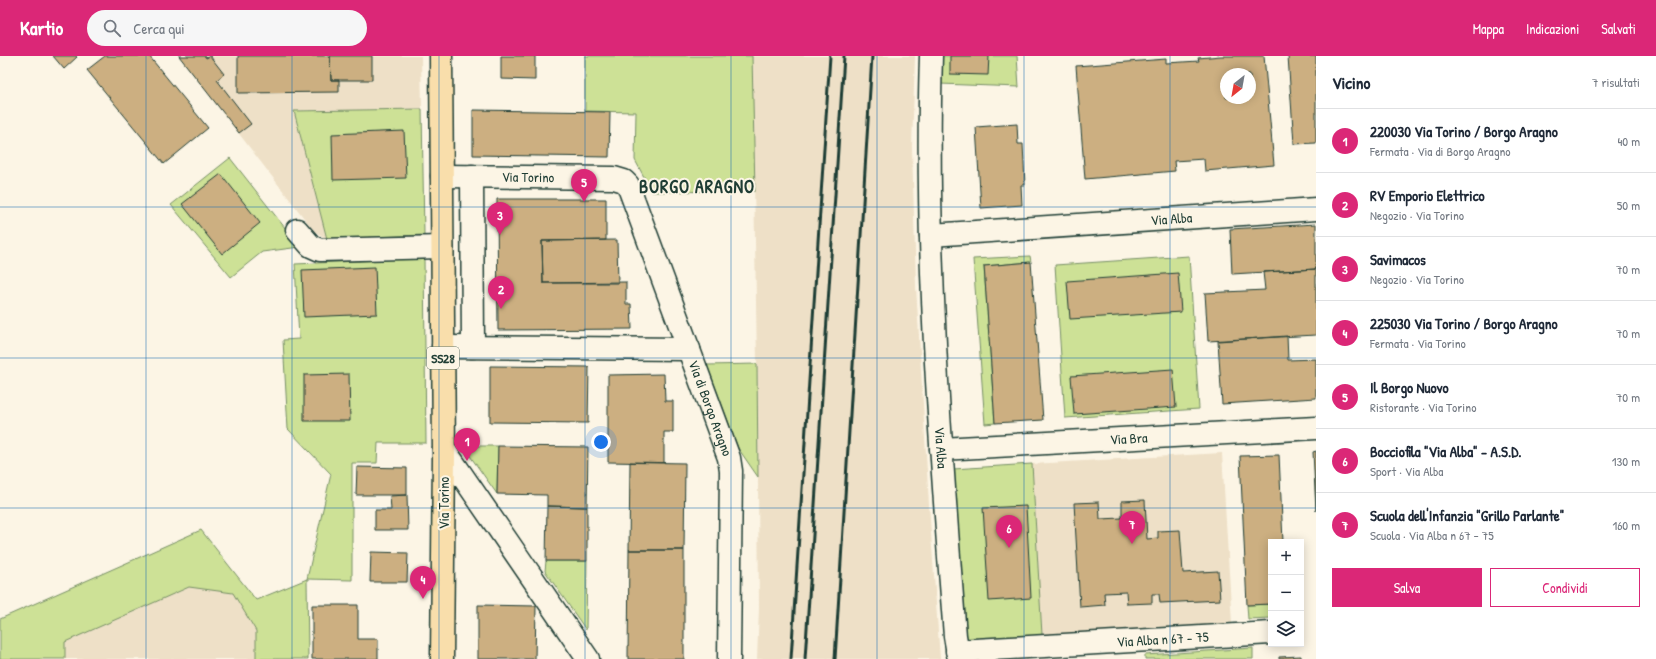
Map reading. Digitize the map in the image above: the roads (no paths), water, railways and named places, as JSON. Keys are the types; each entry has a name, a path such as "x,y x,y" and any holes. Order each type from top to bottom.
{"main road":[{"name":"Via Torino","path":"441,56 444,449 442,659"}],"street":[{"name":"Via Alba","path":"931,56 929,128 931,235 941,449 958,655"},
{"name":"Via Torino","path":"442,176 614,178"},
{"path":"472,176 473,347"},
{"name":"Via di Borgo Aragno","path":"614,178 624,181 631,190 725,447 731,471 729,659"},
{"name":"Via Alba","path":"931,235 1316,209"},
{"path":"298,230 311,246 320,250 442,247"},
{"path":"443,346 689,349"},
{"name":"Via Bra","path":"941,449 1316,428"},
{"path":"444,449 588,659"},
{"name":"Via Alba n 67 - 75","path":"958,655 1268,633"}],"railway":[{"path":"791,659 830,56"},
{"path":"805,659 844,56"},
{"path":"835,659 872,56"}],"place":[{"name":"Il Borgo Nuovo","path":"584,202"},
{"name":"Savimacos","path":"500,235"},
{"name":"RV Emporio Elettrico","path":"501,309"},
{"name":"220030 Via Torino / Borgo Aragno","path":"467,461"},
{"name":"Scuola dell'Infanzia \"Grillo Parlante\"","path":"1132,544"},
{"name":"Bocciofila \"Via Alba\" - A.S.D.","path":"1009,548"},
{"name":"225030 Via Torino / Borgo Aragno","path":"423,599"}],"district":[{"name":"BORGO ARAGNO","path":"697,187"}]}
